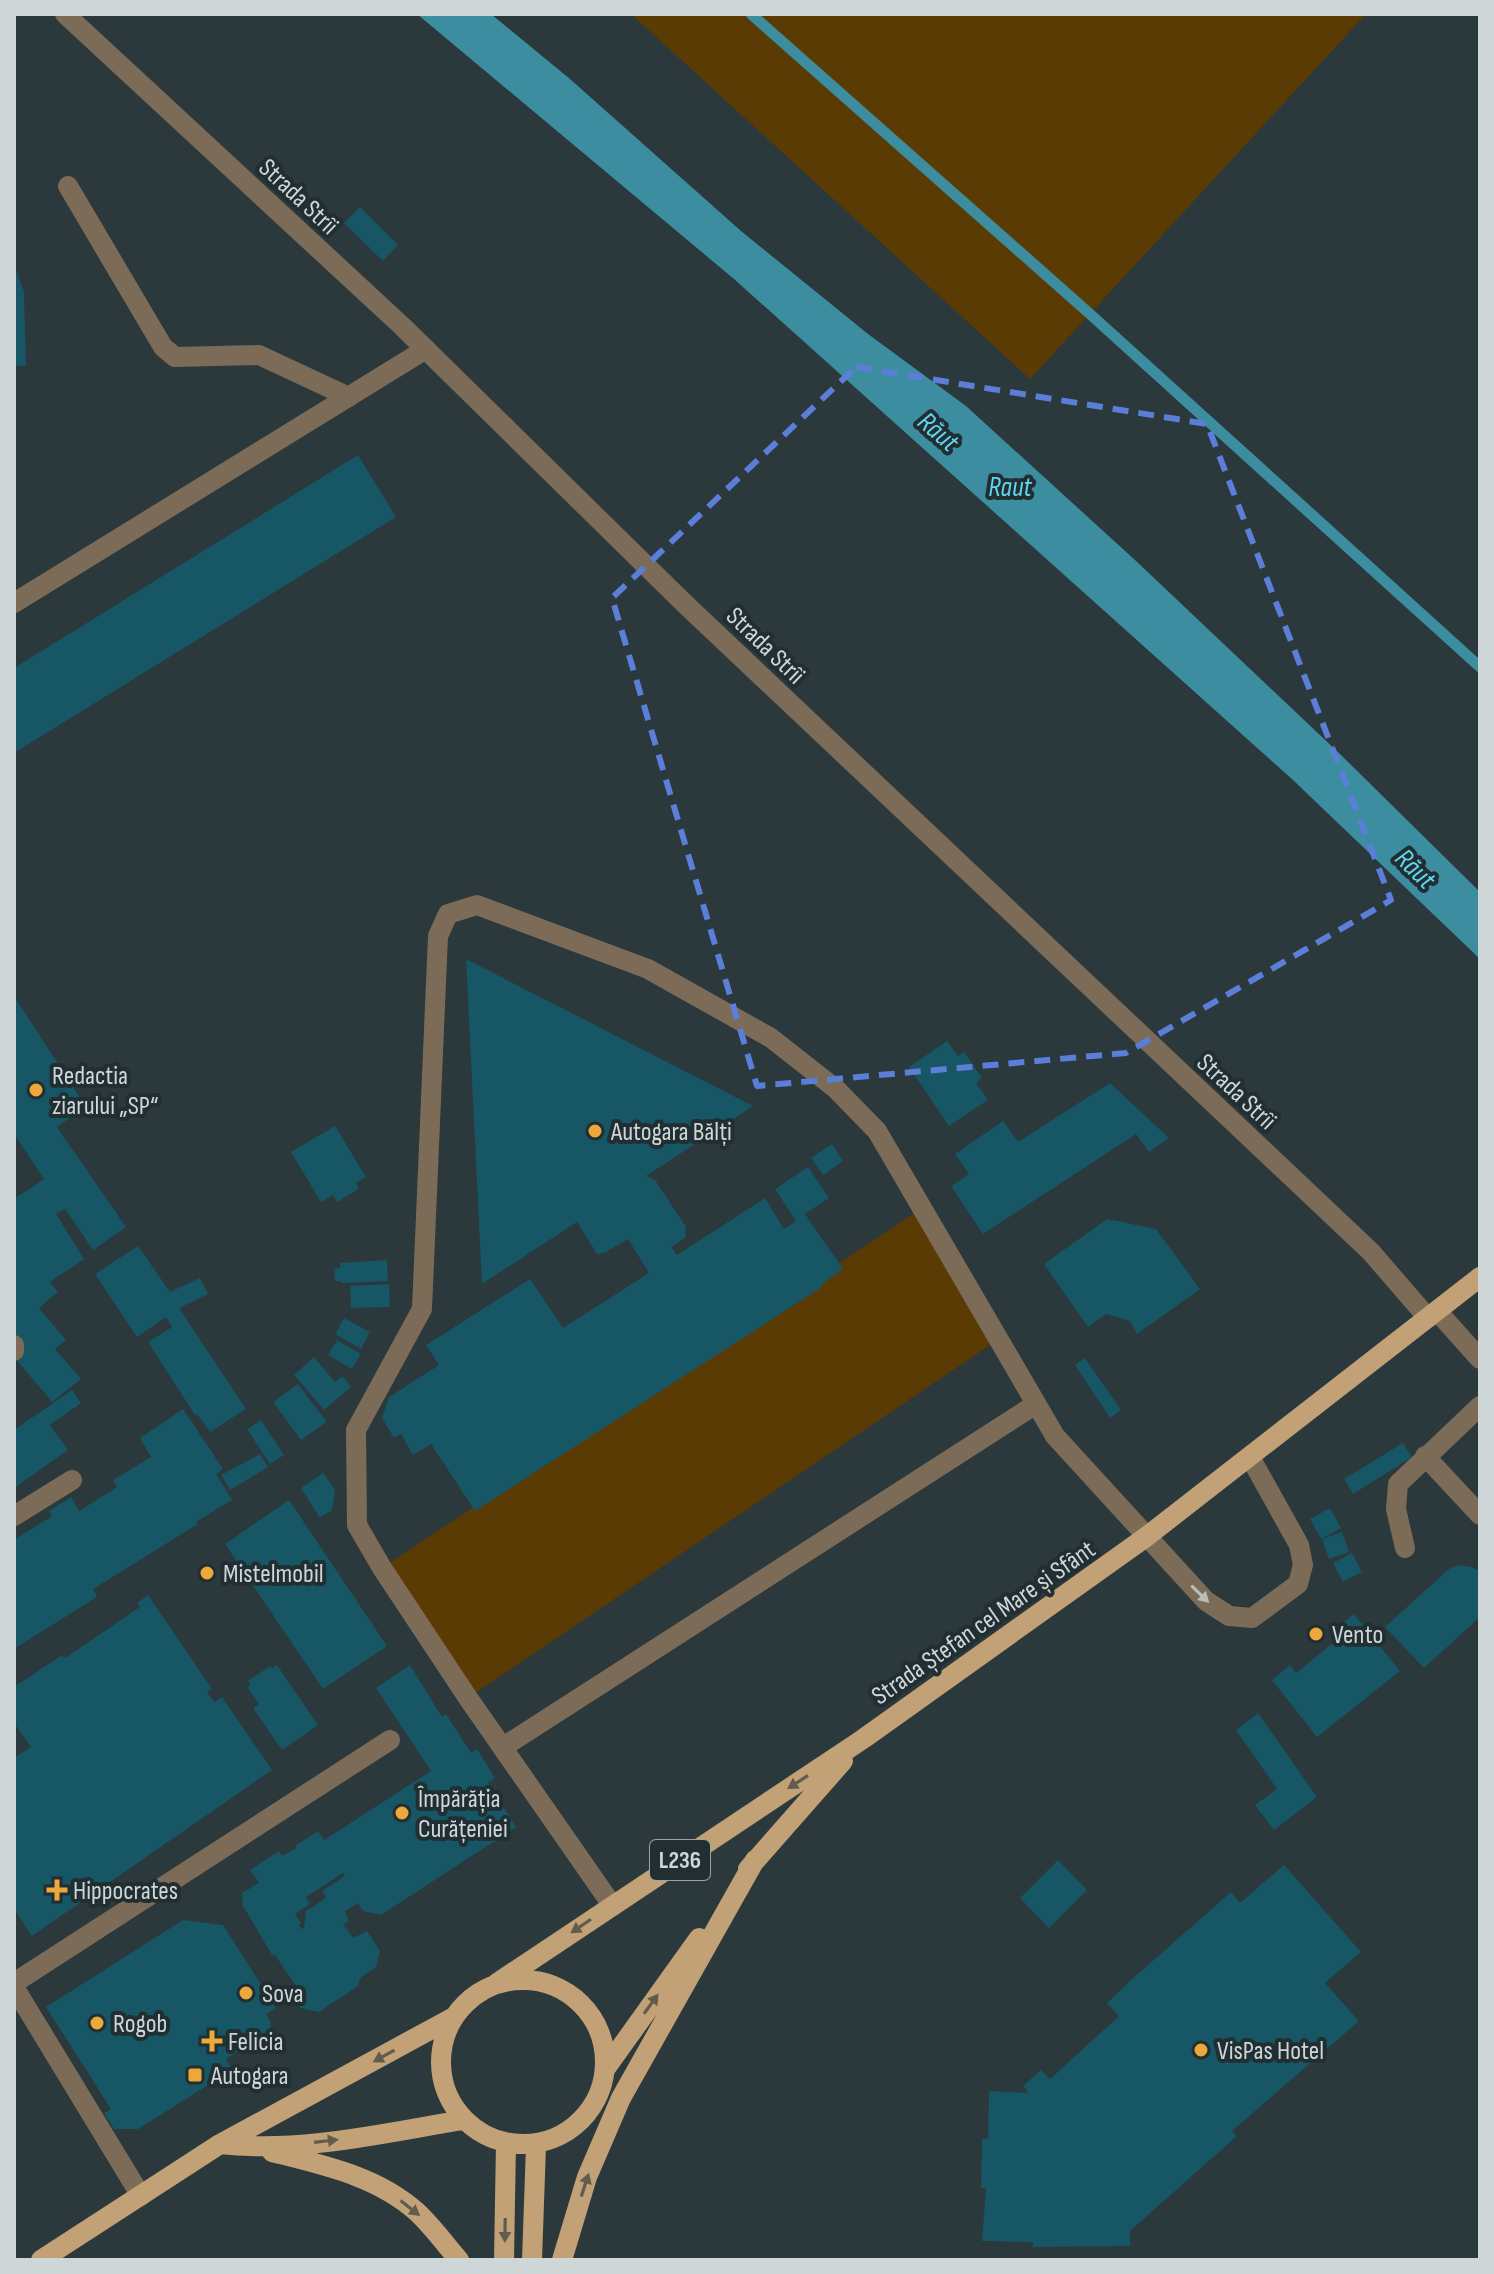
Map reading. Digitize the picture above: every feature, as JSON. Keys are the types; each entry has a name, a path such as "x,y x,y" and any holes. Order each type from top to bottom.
{"main road":[{"name":"Strada Ștefan cel Mare și Sfânt","path":"497,1983 863,1739 1146,1537 1480,1277"},
{"name":"L236","path":"536,2146 564,2134 585,2117 599,2094 606,2068 755,1860 863,1739"},
{"path":"562,2260 587,2177 621,2098 755,1860"},
{"path":"497,1983 524,1979 550,1984 574,1996 592,2016 603,2041 606,2068"},
{"name":"L236","path":"452,2018 471,1997 497,1983"},
{"path":"452,2018 440,2053 444,2089 463,2120 482,2134 506,2143 536,2146 532,2260"},
{"path":"41,2260 220,2144 452,2018"},
{"path":"261,2149 463,2120"},
{"path":"504,2260 506,2143"},
{"path":"220,2144 261,2149 340,2169 379,2186 417,2212 459,2260"}],"street":[{"name":"Strada Strîi","path":"65,14 426,349 730,647 1371,1252 1480,1359"},
{"path":"68,186 163,347 175,357 259,355 349,397"},
{"path":"14,603 426,349"},
{"path":"612,1905 382,1568 357,1525 356,1430 422,1309 438,936 448,914 477,905 648,969 771,1038 836,1089 877,1131 1055,1436 1206,1601 1229,1616 1252,1618 1298,1584 1303,1565 1299,1545 1250,1457"},
{"path":"503,1747 1036,1404"},
{"path":"1405,1548 1396,1509 1398,1484 1425,1456 1478,1412"},
{"path":"1425,1456 1480,1515"},
{"path":"14,1516 72,1480"},
{"path":"141,2196 14,1985 390,1740"}],"highlighted area":[{"path":"856,367 1207,424 1391,900 1126,1053 757,1086 612,598"}],"shaded area":[{"path":"631,14 1366,14 1030,379"},
{"path":"925,1206 999,1339 468,1698 382,1568"}],"water":[{"name":"Raut","path":"417,14 491,14 570,79 741,231 868,334 966,406 1135,560 1480,892 1480,959 1293,780 734,279"}],"building":[{"path":"360,207 398,245 383,261 344,223"},
{"path":"14,266 24,291 26,366 14,366"},
{"path":"358,455 396,517 14,753 14,668"},
{"path":"466,959 753,1106 646,1176 655,1180 686,1227 685,1238 671,1247 677,1255 765,1198 784,1229 796,1221 775,1189 808,1167 829,1198 805,1214 843,1269 822,1287 475,1511 431,1444 413,1455 401,1434 394,1438 382,1418 389,1397 439,1365 426,1345 530,1279 563,1328 649,1273 628,1239 597,1254 577,1222 482,1284"},
{"path":"14,996 81,1099 70,1107 75,1114 57,1127 126,1227 93,1250 65,1209 56,1214 84,1259 50,1282 58,1292 39,1308 66,1340 55,1349 81,1379 52,1402 14,1357 14,1199 44,1179 14,1134"},
{"path":"947,1041 958,1056 964,1052 982,1078 976,1083 988,1100 949,1126 909,1067"},
{"path":"1110,1083 1169,1138 1149,1152 1136,1134 983,1234 951,1186 969,1174 955,1154 1003,1121 1018,1142"},
{"path":"335,1126 366,1177 356,1183 359,1189 337,1202 333,1195 321,1202 291,1152"},
{"path":"832,1144 843,1161 823,1175 811,1158"},
{"path":"1107,1219 1156,1229 1200,1289 1137,1334 1130,1321 1106,1314 1088,1327 1044,1264"},
{"path":"138,1246 170,1292 200,1278 208,1294 179,1308 246,1409 210,1432 195,1415 148,1342 172,1327 166,1317 137,1337 95,1274"},
{"path":"387,1260 388,1281 335,1281 334,1269 340,1268 340,1263"},
{"path":"389,1284 390,1307 351,1308 350,1286"},
{"path":"344,1318 370,1332 361,1349 335,1334"},
{"path":"337,1340 361,1354 352,1369 328,1355"},
{"path":"314,1357 335,1382 342,1376 351,1387 324,1410 294,1375"},
{"path":"1085,1358 1121,1410 1110,1418 1075,1365"},
{"path":"298,1384 327,1422 301,1440 273,1402"},
{"path":"72,1390 81,1403 50,1425 68,1450 14,1488 14,1430"},
{"path":"183,1409 223,1469 216,1474 232,1500 93,1589 97,1597 14,1649 14,1540 52,1516 49,1511 71,1497 79,1511 117,1487 113,1480 151,1457 140,1438"},
{"path":"261,1420 284,1455 270,1464 247,1429"},
{"path":"1403,1443 1412,1457 1353,1494 1344,1479"},
{"path":"260,1454 268,1467 230,1490 221,1475"},
{"path":"323,1473 335,1490 332,1510 320,1518 301,1488"},
{"path":"289,1500 387,1646 323,1689 225,1544"},
{"path":"1330,1508 1341,1528 1321,1539 1310,1519"},
{"path":"1342,1532 1349,1552 1329,1559 1322,1539"},
{"path":"1352,1553 1362,1572 1343,1582 1333,1563"},
{"path":"1457,1565 1480,1571 1480,1617 1424,1668 1385,1627"},
{"path":"148,1595 212,1689 207,1692 214,1702 222,1697 272,1770 32,1936 14,1909 14,1758 31,1747 14,1723 14,1687 62,1655 65,1658 140,1607 137,1603"},
{"path":"1354,1614 1400,1671 1317,1737 1272,1680 1290,1665 1296,1673 1339,1638 1333,1631"},
{"path":"277,1665 318,1725 282,1750 253,1708 259,1704 247,1687 251,1685 248,1681 270,1666"},
{"path":"410,1665 442,1717 446,1714 471,1753 477,1749 495,1778 488,1783 516,1827 381,1915 363,1911 358,1903 345,1911 349,1921 343,1924 353,1938 367,1931 380,1951 376,1967 360,1978 358,1986 319,2012 299,2006 306,2001 275,1955 272,1955 243,1906 242,1893 259,1883 250,1870 279,1851 282,1856 318,1831 324,1840 431,1771 376,1688","holes":["343,1873 345,1876 322,1891 326,1898 306,1911 304,1928 301,1929 295,1914 310,1904 306,1897"]},
{"path":"1258,1713 1317,1797 1274,1830 1255,1805 1277,1789 1236,1730"},
{"path":"1058,1860 1087,1890 1049,1928 1020,1898"},
{"path":"1284,1865 1361,1952 1325,1983 1359,2021 1232,2131 1237,2136 1130,2231 1130,2246 1033,2247 1033,2242 982,2241 986,2188 981,2188 982,2139 988,2139 989,2091 1029,2093 1023,2086 1041,2070 1050,2079 1119,2016 1107,2003 1131,1980 1231,1892 1240,1903"},
{"path":"183,1920 223,1925 276,2008 266,2014 271,2023 270,2031 226,2059 232,2070 138,2129 114,2129 104,2113 111,2109 46,2007"}],"waterway":[{"path":"751,14 1090,314 1480,667"}],"place":[{"name":"Redactia ziarului „SP“","path":"36,1090"},
{"name":"Autogara Bălți","path":"595,1131"},
{"name":"Mistelmobil","path":"207,1573"},
{"name":"Vento","path":"1316,1634"},
{"name":"Împărăția Curățeniei","path":"402,1813"},
{"name":"Hippocrates","path":"57,1890"},
{"name":"Sova","path":"246,1993"},
{"name":"Rogob","path":"97,2023"},
{"name":"Felicia","path":"212,2041"},
{"name":"VisPas Hotel","path":"1201,2050"},
{"name":"Autogara","path":"195,2075"}],"water label":[{"name":"Răut","path":"939,431"},
{"name":"Răut","path":"1416,868"}]}
